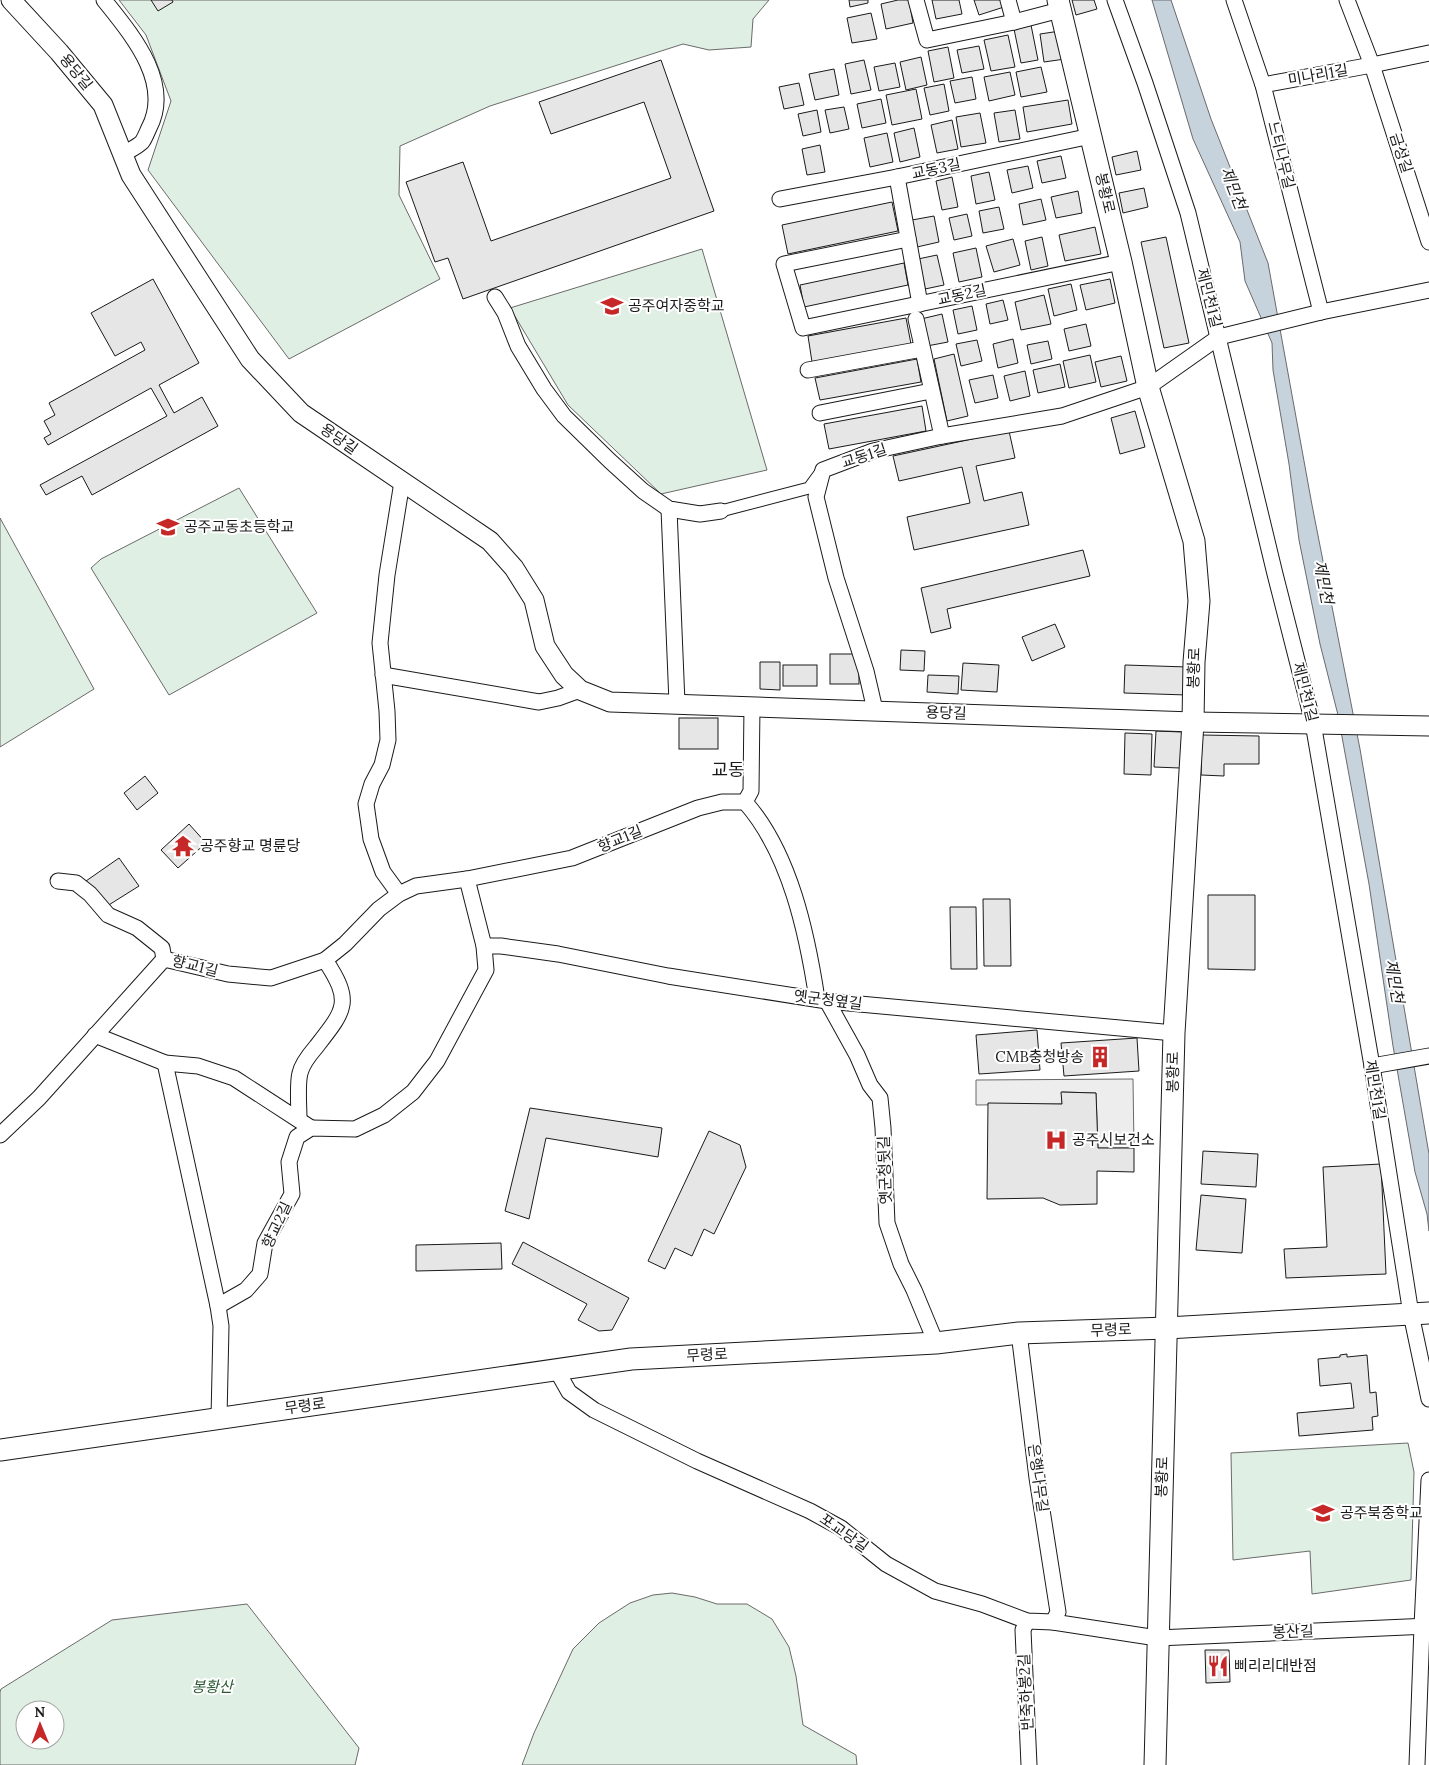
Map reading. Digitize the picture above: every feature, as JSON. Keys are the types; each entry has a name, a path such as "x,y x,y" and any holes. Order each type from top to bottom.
{"main road":[{"name":"봉황로","path":"1059,5 1121,262 1148,387 1194,542 1199,601 1174,1033 1154,1765"},
{"name":"무령로","path":"0,1450 631,1359 936,1343 1019,1333 1167,1328 1420,1314"}],"street":[{"name":"용당길","path":"11,0 59,52 103,105 131,175 250,360 301,413 490,541 514,568 534,600 545,646 564,675 580,690 610,702 1193,722 1429,726"},
{"path":"104,0 122,23 148,63 156,94 154,118 142,142 122,155"},
{"path":"916,0 927,40 1014,22 1059,5"},
{"path":"1008,0 1014,22"},
{"name":"제민천1길","path":"1115,0 1188,213 1313,723 1378,1065 1420,1314 1429,1399"},
{"name":"느티나무길","path":"1234,0 1264,84 1321,312"},
{"path":"1347,0 1372,65"},
{"name":"미나리1길","path":"1264,84 1429,53"},
{"name":"금성길","path":"1372,65 1429,242"},
{"name":"교동3길","path":"780,199 897,177 1091,136"},
{"path":"897,177 920,304"},
{"name":"교동2길","path":"908,239 784,264 803,328 1121,262"},
{"path":"1148,387 1219,337 1321,312 1429,290"},
{"path":"495,297 505,313 518,346 544,389 564,416 637,485 670,509 700,514 721,511 809,488 822,470"},
{"path":"916,319 942,436"},
{"path":"808,370 922,349"},
{"name":"교동1길","path":"876,710 866,671 836,578 816,497 822,470 873,451 942,436 1062,416 1148,387"},
{"path":"820,413 931,391"},
{"path":"399,894 383,872 370,839 366,804 372,784 382,764 388,740 380,643 389,565 402,482"},
{"path":"670,509 677,703"},
{"path":"383,675 540,702 580,690"},
{"path":"745,802 751,791 752,706"},
{"name":"향교1길","path":"0,1135 39,1098 164,959 228,974 272,978 325,960 345,944 379,909 399,894 416,886 467,879 572,858 698,808 722,802 745,802"},
{"name":"옛군청뒷길","path":"745,802 758,817 776,848 788,875 822,1000 857,1055 870,1085 880,1098 887,1223 900,1264 914,1290 936,1343"},
{"path":"95,1035 165,1063 198,1066 234,1078 305,1124 354,1128 384,1115 413,1092 437,1061 486,970 484,946 467,879"},
{"path":"58,880 76,883 90,894 108,915 137,928 162,948 164,959"},
{"name":"옛군청옆길","path":"484,946 501,946 558,954 668,976 822,1000 1174,1033"},
{"path":"305,1124 300,1073 311,1053 342,1011 343,994 336,976 325,960"},
{"path":"1378,1065 1429,1056"},
{"path":"165,1063 218,1306 221,1326 219,1418"},
{"name":"향교2길","path":"218,1306 246,1290 260,1274 265,1243 292,1194 289,1162 297,1137 305,1124"},
{"name":"은행나무길","path":"1019,1333 1037,1478 1058,1612 1053,1622"},
{"name":"포교당길","path":"556,1370 569,1392 594,1410 697,1461 810,1510 841,1528 886,1564 935,1591 982,1604 1027,1621 1053,1622 1157,1638"},
{"path":"1417,1765 1425,1626 1429,1480"},
{"name":"반죽하봉2길","path":"1027,1621 1023,1630 1029,1765"},
{"name":"봉산길","path":"1157,1638 1425,1626"}],"green space":[{"path":"119,0 769,0 753,19 751,47 709,50 683,44 490,106 400,146 399,195 440,279 289,359 148,170 171,101 146,35"},
{"path":"702,249 767,470 661,494 568,405 510,308"},
{"path":"239,488 317,613 169,695 91,568 101,559"},
{"path":"0,518 94,689 0,747"},
{"name":"공주북중학교","path":"1408,1443 1414,1472 1411,1580 1312,1594 1310,1551 1233,1560 1231,1453"},
{"path":"672,1593 695,1597 717,1604 747,1604 772,1619 789,1647 796,1676 803,1725 856,1755 857,1765 522,1765 534,1733 573,1649 599,1623 630,1603 653,1595"},
{"name":"봉황산","path":"247,1604 359,1748 355,1765 0,1765 1,1689 112,1620"}],"shaded area":[{"path":"1133,1079 1134,1148 1098,1148 1096,1093 1062,1092 1062,1104 976,1105 976,1080"}],"water":[{"name":"제민천","path":"1152,0 1171,0 1211,119 1268,263 1312,505 1360,749 1429,1154 1429,1231 1427,1214 1415,1172 1393,1046 1369,884 1338,715 1320,644 1299,540 1289,464 1273,370 1272,343 1245,281 1240,242 1193,139"}],"building":[{"path":"151,0 172,0 173,2 158,11"},
{"path":"849,0 868,0 868,3 850,7"},
{"path":"898,0 909,0 913,23 886,29 881,4"},
{"path":"932,0 959,0 962,14 936,19"},
{"path":"974,0 1002,0 1004,7 979,15"},
{"path":"1072,0 1094,0 1097,9 1076,15"},
{"path":"871,13 877,39 852,43 847,18"},
{"path":"1031,25 1038,60 1021,63 1014,29"},
{"path":"1060,31 1065,59 1044,62 1040,34"},
{"path":"1008,35 1015,67 991,71 984,40"},
{"path":"979,46 984,69 962,73 957,50"},
{"path":"948,47 954,78 934,82 928,51"},
{"path":"921,57 927,85 906,90 900,62"},
{"path":"661,60 714,211 463,299 448,258 435,262 406,182 463,162 491,241 671,178 644,102 551,134 539,102"},
{"path":"864,60 871,90 851,94 845,64"},
{"path":"895,63 900,87 879,91 874,67"},
{"path":"1041,67 1047,92 1021,97 1016,72"},
{"path":"834,69 839,95 815,100 809,74"},
{"path":"1010,72 1015,95 989,101 984,77"},
{"path":"972,77 976,99 955,103 950,81"},
{"path":"799,83 804,105 784,109 779,87"},
{"path":"944,84 949,111 930,115 924,88"},
{"path":"916,89 922,119 892,125 886,95"},
{"path":"881,99 886,123 862,128 857,104"},
{"path":"1068,100 1072,124 1027,132 1023,107"},
{"path":"844,107 849,129 830,133 825,110"},
{"path":"817,110 821,132 803,136 798,114"},
{"path":"1015,110 1020,139 999,142 994,113"},
{"path":"980,113 986,143 961,147 956,117"},
{"path":"952,120 958,149 937,153 931,125"},
{"path":"914,128 920,157 900,162 894,133"},
{"path":"887,133 893,162 870,167 864,138"},
{"path":"820,145 825,172 807,175 802,149"},
{"path":"1137,151 1141,170 1116,175 1112,157"},
{"path":"1061,156 1066,178 1042,183 1037,161"},
{"path":"1028,166 1033,188 1012,193 1007,170"},
{"path":"989,172 995,200 976,204 971,176"},
{"path":"952,177 958,207 942,210 936,181"},
{"path":"1144,188 1148,207 1123,213 1119,193"},
{"path":"1078,191 1082,213 1056,218 1051,197"},
{"path":"1041,199 1046,220 1023,225 1019,204"},
{"path":"892,202 898,231 788,254 782,225"},
{"path":"999,207 1004,229 983,233 979,211"},
{"path":"967,214 972,236 954,240 949,218"},
{"path":"934,216 939,242 917,247 912,220"},
{"path":"1095,227 1101,254 1065,261 1059,235"},
{"path":"1042,237 1048,266 1031,270 1025,241"},
{"path":"1166,237 1189,343 1164,348 1141,242"},
{"path":"1013,239 1020,265 994,272 986,246"},
{"path":"976,248 982,277 959,282 953,253"},
{"path":"937,255 944,285 925,289 918,259"},
{"path":"904,263 908,285 804,307 800,285"},
{"path":"153,279 199,363 159,385 174,413 202,397 218,426 92,495 82,476 46,495 40,485 167,416 151,388 48,445 44,438 51,434 44,421 55,415 49,403 145,350 141,342 115,356 91,313"},
{"path":"1110,279 1115,303 1086,310 1080,285"},
{"path":"1071,284 1077,310 1054,316 1048,289"},
{"path":"1044,295 1051,324 1021,330 1015,302"},
{"path":"1003,300 1008,320 990,324 986,304"},
{"path":"972,306 977,330 958,334 953,310"},
{"path":"942,314 948,342 927,346 921,319"},
{"path":"906,318 911,344 812,362 808,336"},
{"path":"1086,324 1091,346 1069,351 1064,329"},
{"path":"1013,339 1018,363 998,368 993,344"},
{"path":"977,340 982,361 961,366 956,344"},
{"path":"1048,341 1052,359 1031,364 1027,345"},
{"path":"954,354 968,416 947,421 934,359"},
{"path":"1090,355 1096,382 1069,388 1063,361"},
{"path":"1121,356 1127,381 1101,387 1095,362"},
{"path":"917,359 921,382 820,400 815,378"},
{"path":"1060,364 1065,387 1038,393 1033,370"},
{"path":"1025,371 1030,396 1010,401 1004,376"},
{"path":"993,375 998,398 975,403 969,380"},
{"path":"922,406 926,431 829,449 824,424"},
{"path":"1135,411 1145,447 1120,454 1111,418"},
{"path":"1009,431 1015,458 976,466 984,501 1022,492 1029,525 914,550 907,517 970,503 962,467 899,481 893,456"},
{"path":"1083,550 1090,576 947,609 951,628 931,633 921,588"},
{"path":"1055,624 1065,647 1032,661 1022,637"},
{"path":"901,650 925,651 924,671 900,670"},
{"path":"830,654 859,654 859,684 830,684"},
{"path":"760,662 780,662 780,690 760,689"},
{"path":"963,663 999,665 997,692 961,690"},
{"path":"783,665 817,665 817,686 783,686"},
{"path":"1125,665 1188,667 1187,695 1124,693"},
{"path":"928,675 959,676 958,694 927,692"},
{"path":"679,718 718,718 718,749 679,749"},
{"path":"1156,731 1182,732 1180,768 1154,767"},
{"path":"1125,733 1152,734 1151,775 1124,774"},
{"path":"1202,735 1259,736 1259,764 1224,764 1224,776 1201,775"},
{"path":"145,776 158,793 137,810 124,793"},
{"name":"공주향교 명륜당","path":"189,824 206,843 178,868 161,850"},
{"path":"119,858 139,886 104,908 86,881"},
{"path":"1208,895 1255,895 1255,970 1208,969"},
{"path":"983,899 1010,899 1011,966 984,966"},
{"path":"950,907 976,907 977,969 951,969"},
{"path":"1037,1030 1040,1070 979,1074 976,1035"},
{"name":"CMB충청방송","path":"1137,1038 1139,1071 1064,1076 1061,1043"},
{"path":"1061,1092 1096,1093 1098,1148 1134,1148 1134,1172 1097,1171 1097,1204 1060,1205 1043,1198 987,1199 988,1103 1062,1104"},
{"path":"530,1108 662,1128 658,1157 546,1138 529,1219 505,1211"},
{"path":"709,1131 740,1145 746,1167 714,1234 704,1229 692,1256 675,1248 665,1269 648,1261"},
{"path":"1203,1151 1258,1154 1256,1187 1201,1184"},
{"path":"1381,1164 1386,1274 1286,1278 1284,1249 1327,1247 1323,1167"},
{"path":"1201,1195 1246,1199 1242,1253 1196,1250"},
{"path":"523,1242 629,1298 612,1330 599,1331 578,1320 587,1304 512,1264"},
{"path":"501,1243 502,1269 416,1271 416,1245"},
{"path":"1347,1354 1347,1357 1367,1355 1370,1393 1376,1392 1378,1416 1372,1417 1373,1430 1299,1436 1297,1413 1354,1408 1351,1383 1320,1386 1318,1359 1340,1357 1340,1355"},
{"name":"삐리리대반점","path":"1205,1650 1229,1650 1230,1682 1206,1683"}],"place":[{"name":"공주여자중학교","path":"612,306"},
{"name":"공주교동초등학교","path":"168,527"},
{"name":"공주향교 명륜당","path":"183,846"},
{"name":"CMB충청방송","path":"1100,1057"},
{"name":"공주시보건소","path":"1056,1140"},
{"name":"공주북중학교","path":"1323,1513"},
{"name":"삐리리대반점","path":"1218,1666"}],"district":[{"name":"교동","path":"728,770"}]}
